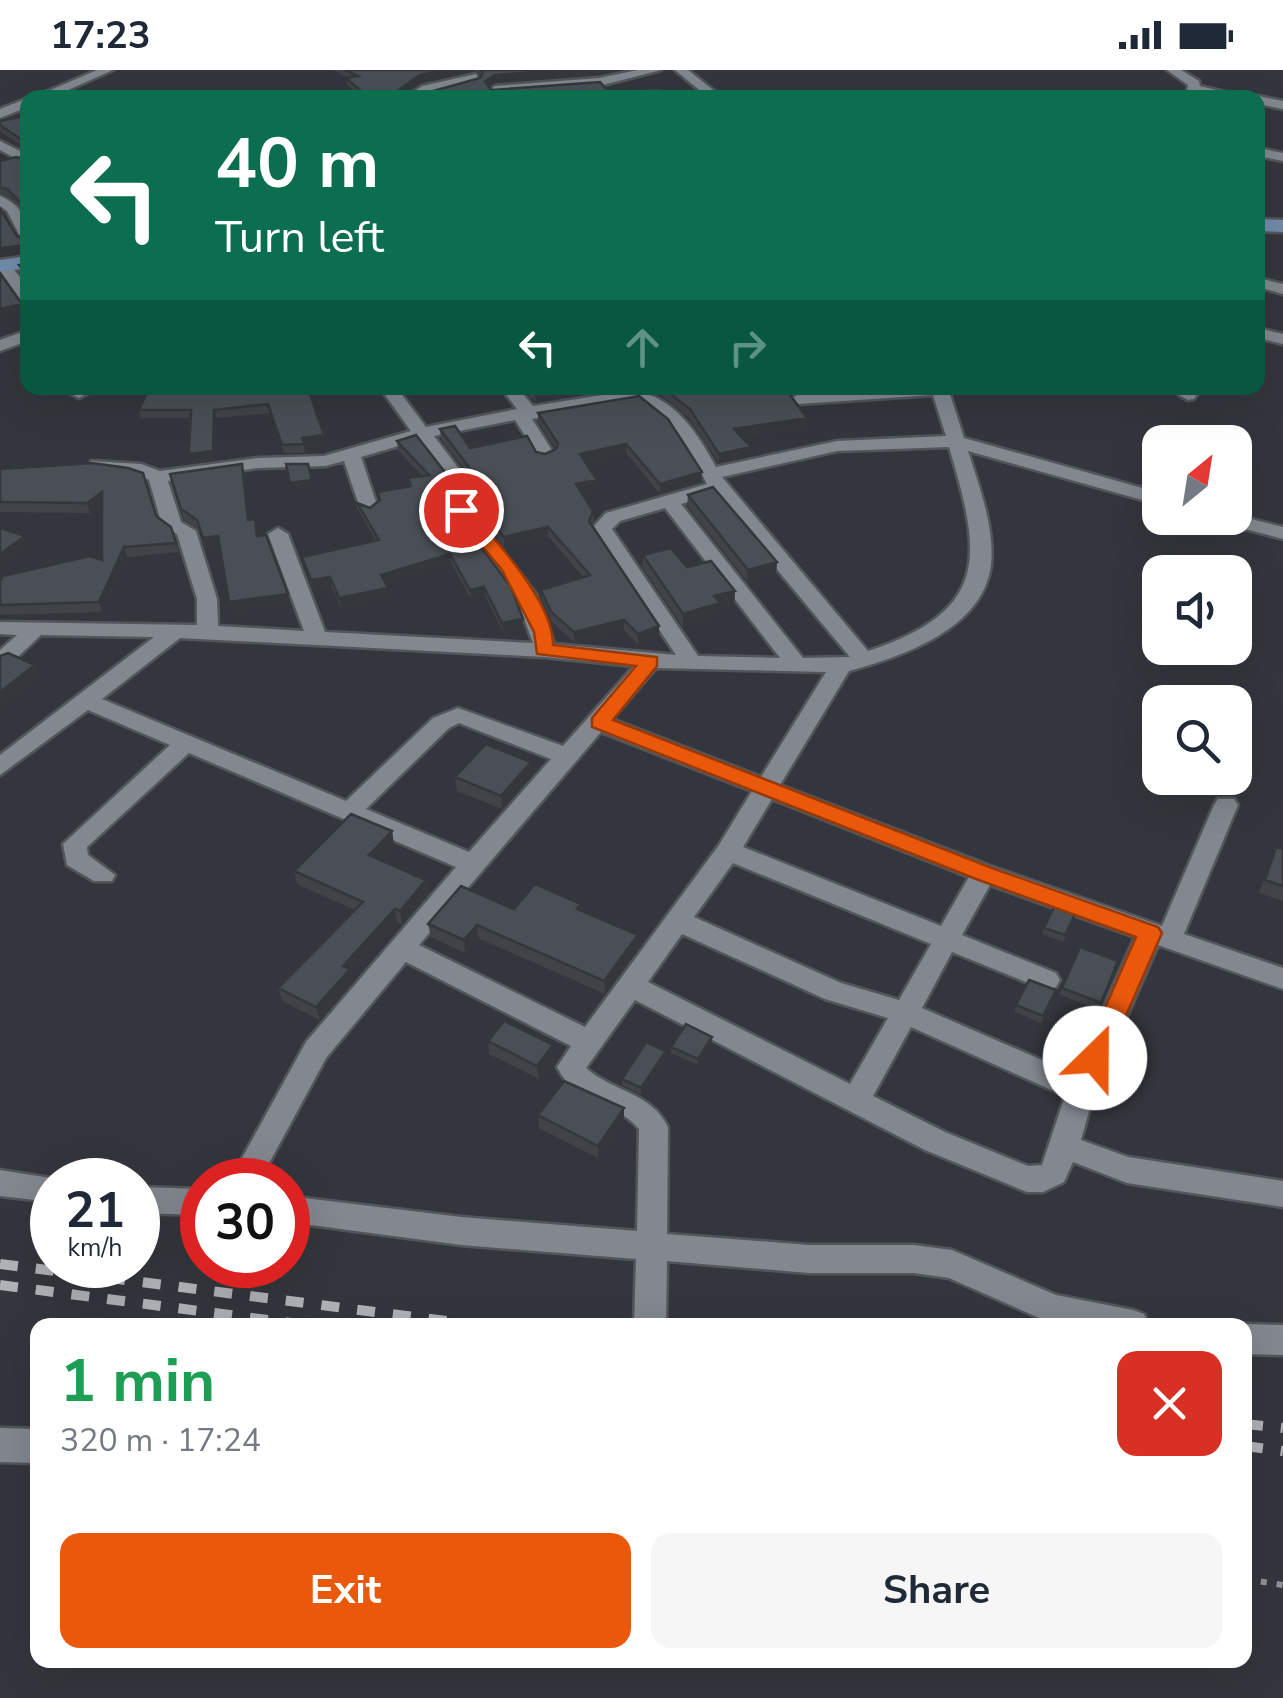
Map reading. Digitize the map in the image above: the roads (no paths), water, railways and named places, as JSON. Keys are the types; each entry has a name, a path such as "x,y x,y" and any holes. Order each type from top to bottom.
{"street":[{"path":"57,90 106,70"},
{"path":"462,70 495,90"},
{"path":"528,90 655,70"},
{"path":"680,70 706,90"},
{"path":"1173,70 1192,87"},
{"path":"624,76 639,85"},
{"path":"424,90 476,78"},
{"path":"0,200 14,209 20,222"},
{"path":"2,266 20,290"},
{"path":"393,395 469,494 461,510 510,568 544,632 544,650"},
{"path":"513,395 546,455"},
{"path":"581,395 589,404"},
{"path":"76,465 141,469 158,477 352,455 423,432 634,395 655,401 692,442 714,481 853,663"},
{"path":"799,399 850,395"},
{"path":"0,628 33,632 208,632 544,650 650,662 798,666 853,663 902,648 941,625 965,600 980,572 982,549 976,518 942,395"},
{"path":"692,663 602,528 613,517 714,481 836,446 954,440 1142,494"},
{"path":"352,455 369,508"},
{"path":"158,477 172,524 186,531 200,566 208,632"},
{"path":"668,500 798,666"},
{"path":"1252,525 1283,533"},
{"path":"278,534 317,638"},
{"path":"0,767 176,631"},
{"path":"0,661 33,632"},
{"path":"258,1158 316,1050 650,662"},
{"path":"650,1318 654,1127 637,1109 571,1073 573,1062 728,850 764,788 853,663"},
{"path":"86,701 473,864"},
{"path":"350,811 442,723 458,715 568,757"},
{"path":"600,723 984,874 1283,978"},
{"path":"103,876 76,858 75,844 186,743"},
{"path":"632,986 935,1142 1027,1179 1043,1179 1054,1173 1082,1090 1226,805"},
{"path":"728,850 1047,980"},
{"path":"856,1100 984,874"},
{"path":"678,921 834,992 904,1012 1082,1090"},
{"path":"401,948 589,1042"},
{"path":"1064,1146 1127,1170 1283,1194"},
{"path":"0,1183 30,1186"},
{"path":"310,1212 461,1230 649,1246 810,1259 952,1264 1053,1309 1098,1318"},
{"path":"1252,1340 1283,1340"},
{"path":"0,1445 30,1446"}],"railway":[{"path":"0,1264 422,1318"},
{"path":"0,1285 252,1318"},
{"path":"1252,1425 1283,1428"},
{"path":"1252,1447 1283,1451"}]}
